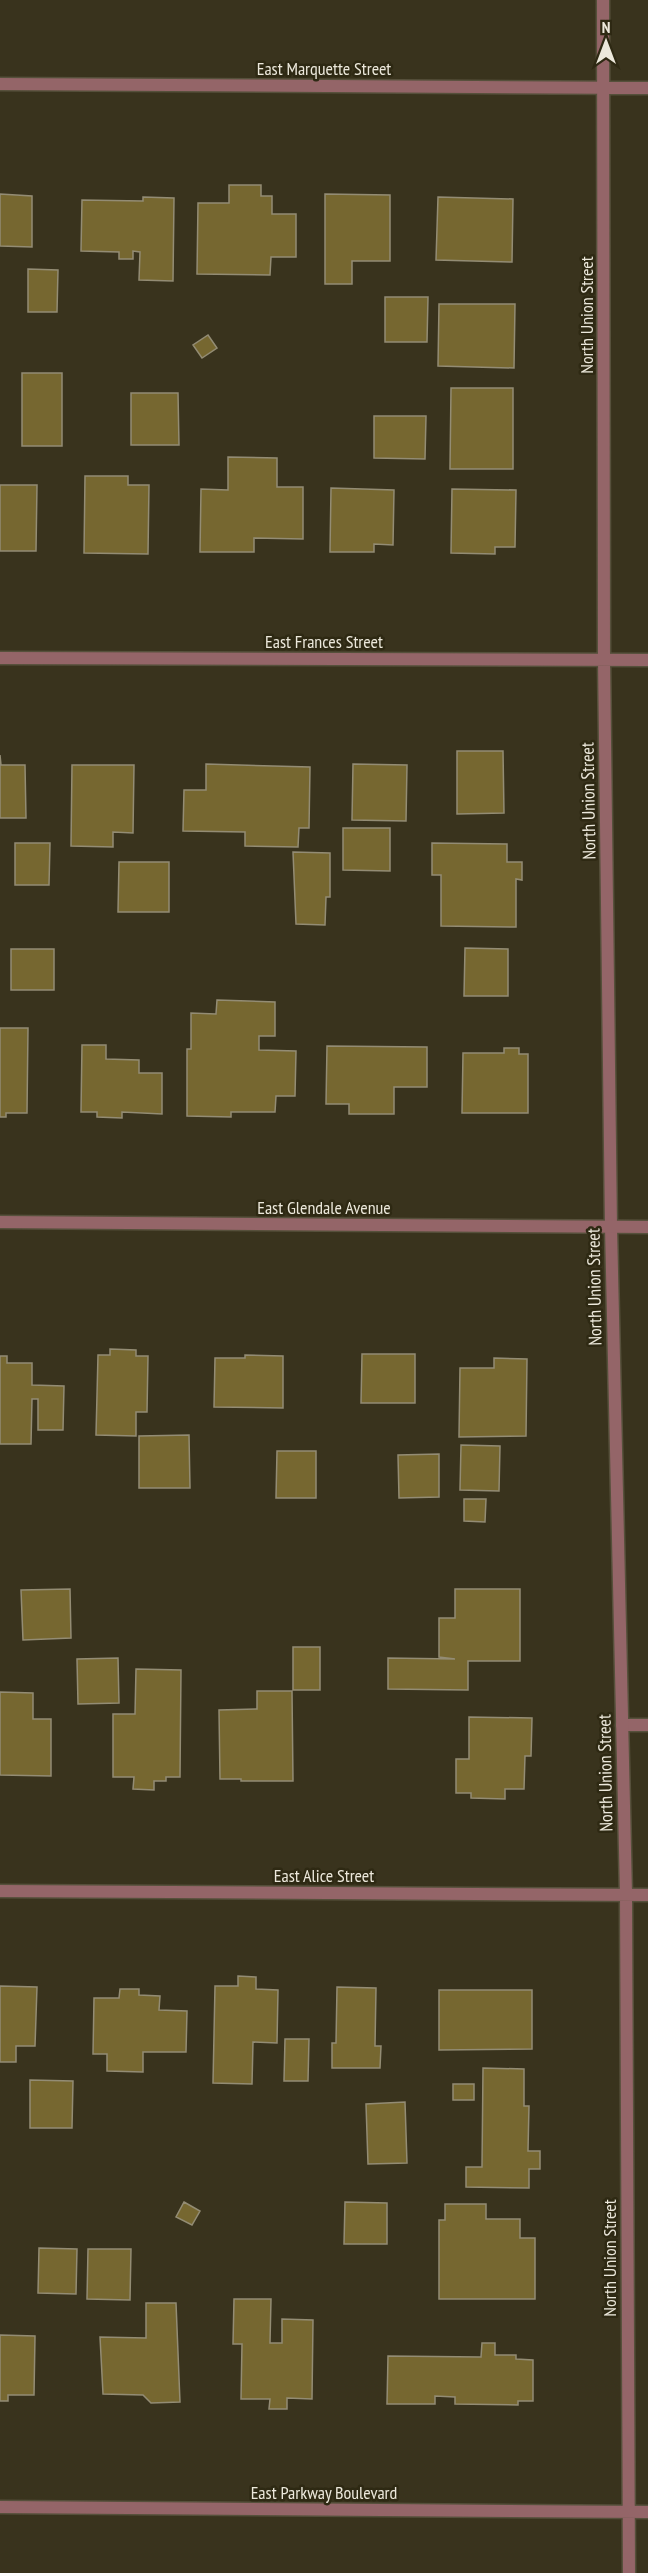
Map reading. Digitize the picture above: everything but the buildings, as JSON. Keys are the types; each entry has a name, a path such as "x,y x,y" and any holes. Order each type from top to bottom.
{"street":[{"name":"North Union Street","path":"603,0 605,88 604,660 611,1227 626,1895 629,2573"},
{"name":"East Marquette Street","path":"0,84 648,88"},
{"name":"East Frances Street","path":"0,658 648,660"},
{"name":"East Glendale Avenue","path":"0,1222 648,1227"},
{"path":"622,1725 648,1725"},
{"name":"East Alice Street","path":"0,1891 648,1895"},
{"name":"East Parkway Boulevard","path":"0,2507 648,2512"}]}
